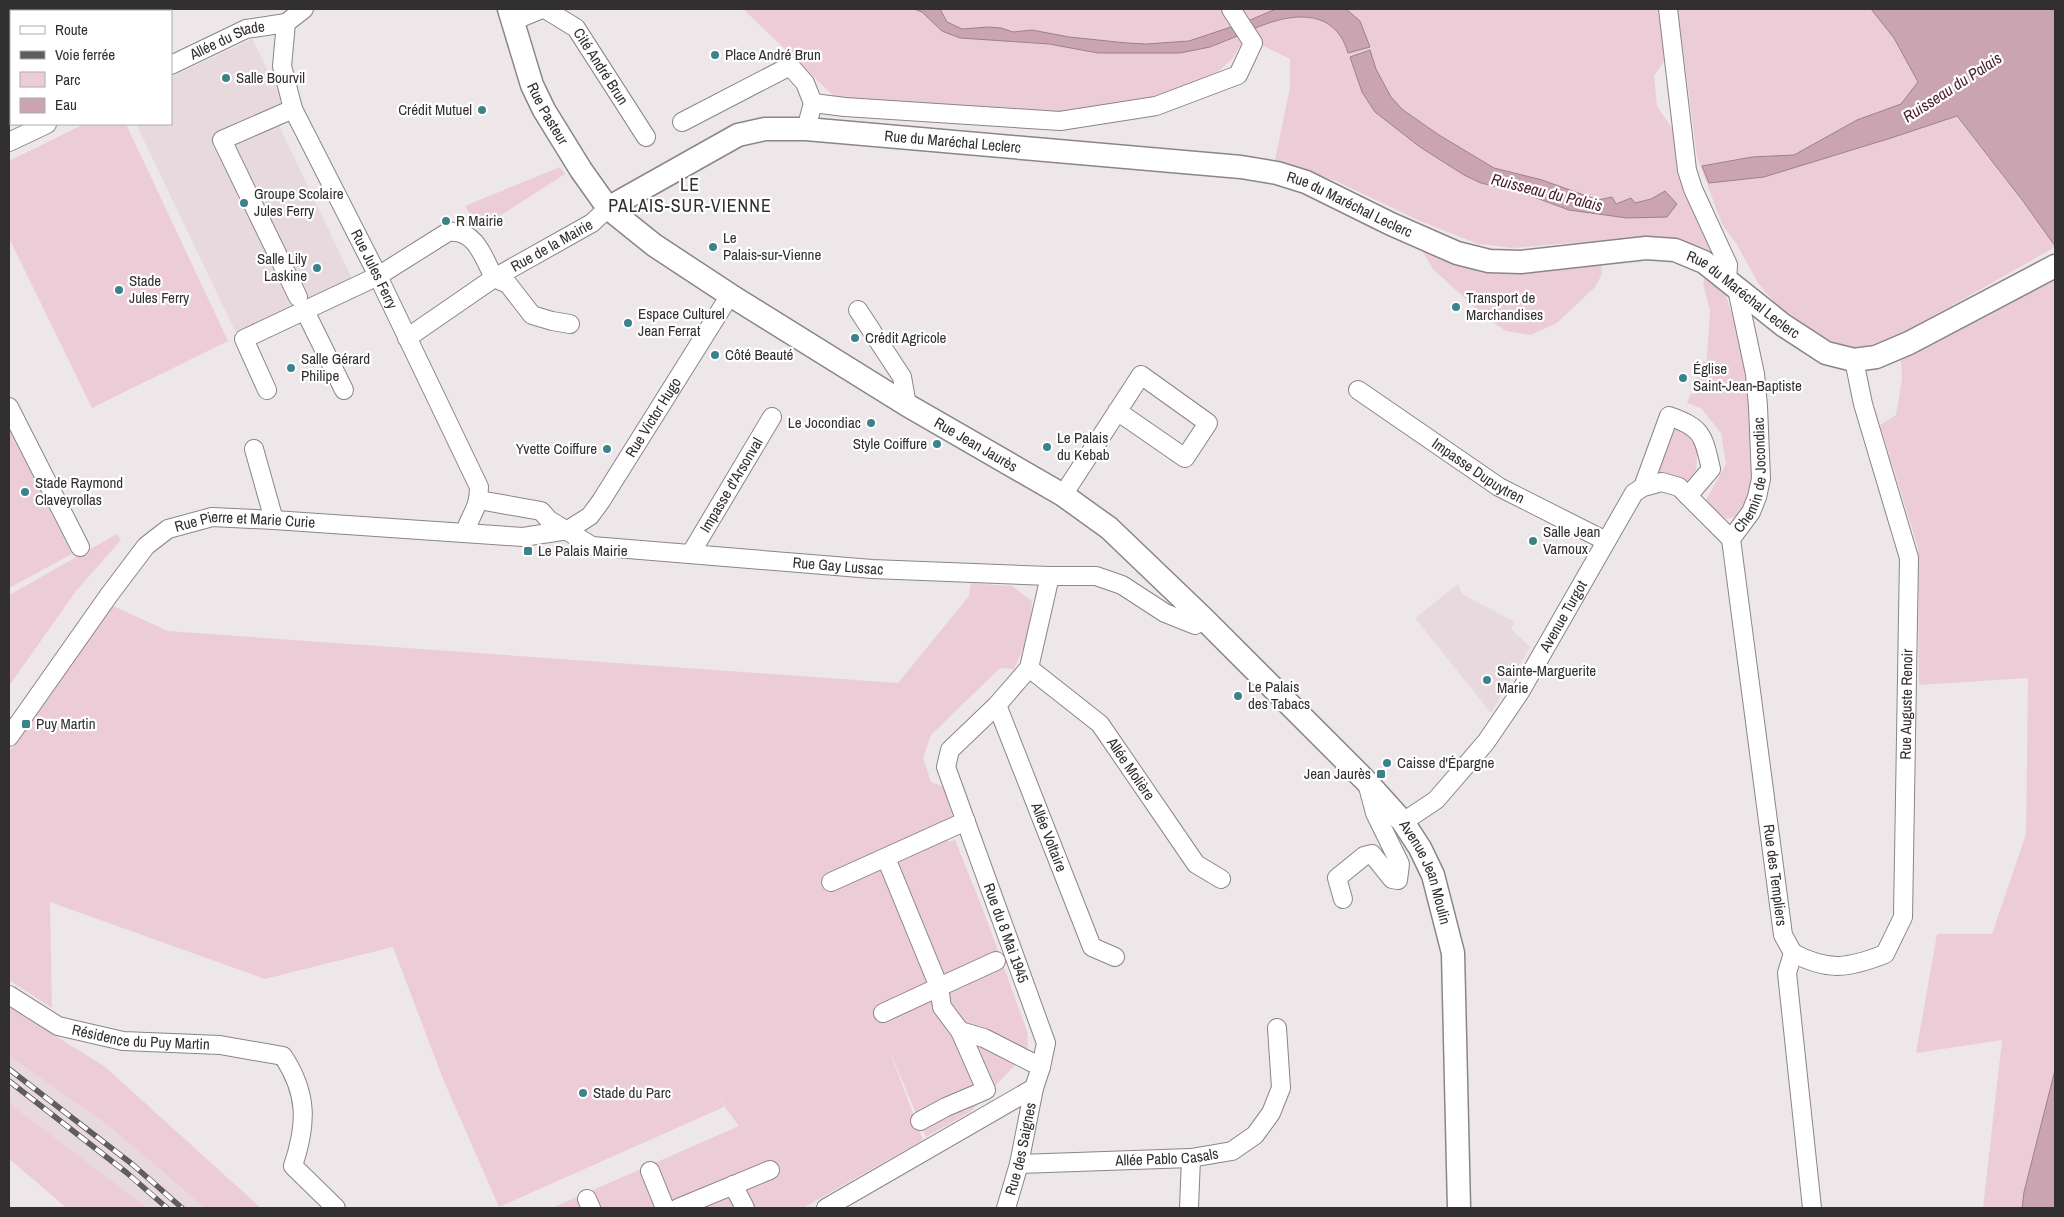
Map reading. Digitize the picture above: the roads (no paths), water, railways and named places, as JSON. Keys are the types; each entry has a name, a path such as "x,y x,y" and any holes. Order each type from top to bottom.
{"main road":[{"name":"Rue Pasteur","path":"511,15 532,85 544,110 581,170 608,208 654,246 730,296"},
{"name":"Rue du Maréchal Leclerc","path":"608,208 738,135 765,129 806,129 1241,167 1306,182 1457,253 1489,261 1521,262 1646,248 1675,250 1704,262 1783,325 1826,353 1854,360 1876,357 1909,343 2054,267"},
{"name":"Rue Jean Jaurès","path":"730,296 907,405 1063,495 1109,528 1204,619"},
{"name":"Avenue Jean Moulin","path":"1204,619 1367,782 1403,822 1420,848 1433,875 1453,953 1459,1208"}],"street":[{"path":"286,23 304,9"},
{"path":"511,15 544,9"},
{"name":"Cité André Brun","path":"544,9 576,28 646,136"},
{"name":"Chemin de Jocondiac","path":"1668,9 1687,170 1728,265 1755,374 1761,479 1751,512 1731,539"},
{"path":"813,103 845,107 1060,121 1156,106 1238,75 1253,42 1234,13"},
{"name":"Allée du Stade","path":"172,65 246,29 286,23"},
{"name":"Rue Jules Ferry","path":"286,23 282,66 294,109 408,338 478,487 479,500"},
{"path":"682,122 790,66 805,83 813,103 806,129"},
{"path":"294,109 222,140 344,390"},
{"path":"9,142 45,125"},
{"name":"Rue de la Mairie","path":"408,338 494,278 592,223 608,208"},
{"name":"Rue de la Mairie","path":"267,390 244,339 302,304 378,276 448,232 458,231 469,235 494,278"},
{"path":"494,278 508,284 532,315 570,324"},
{"name":"Rue Victor Hugo","path":"568,530 590,516 601,501 730,296"},
{"path":"858,310 902,377 907,405"},
{"name":"Rue Auguste Renoir","path":"1793,953 1824,966 1857,965 1885,954 1903,918 1910,558 1863,404 1854,360"},
{"path":"1063,495 1140,375 1208,423 1185,458 1117,411"},
{"name":"Impasse Dupuytren","path":"1358,390 1499,487 1606,542"},
{"path":"9,407 80,547"},
{"name":"Impasse d'Arsonval","path":"691,553 772,416"},
{"path":"1643,487 1669,416 1689,423 1704,438 1711,469 1688,496"},
{"path":"254,449 274,520"},
{"path":"1643,487 1662,482 1679,487 1731,539"},
{"name":"Avenue Turgot","path":"1403,822 1436,800 1486,742 1520,692 1634,494 1643,487"},
{"path":"479,500 475,513 465,532 524,537 568,530"},
{"name":"Rue Gay Lussac","path":"479,500 541,511 550,520 592,546 872,569 1096,576 1122,585 1165,613 1195,625 1204,619"},
{"name":"Rue Pierre et Marie Curie","path":"9,737 109,595 146,546 168,529 212,517 465,532"},
{"name":"Rue des Templiers","path":"1731,539 1783,935 1793,953"},
{"name":"Rue du 8 Mai 1945","path":"1034,1088 1046,1042 946,767 950,750 997,705 1028,668 1050,576"},
{"name":"Allée Molière","path":"1028,668 1100,724 1196,864 1221,879"},
{"name":"Allée Voltaire","path":"997,705 1092,947 1115,958"},
{"path":"1344,898 1337,878 1364,856 1372,854 1392,879 1398,880 1400,864 1375,812 1367,782"},
{"path":"832,882 966,822"},
{"path":"886,858 939,987 942,1006 960,1031 986,1090 946,1106 920,1121"},
{"path":"1793,953 1787,973 1812,1208"},
{"path":"884,1013 996,961"},
{"name":"Résidence du Puy Martin","path":"9,994 58,1026 123,1041 220,1045 283,1056 294,1072 303,1106 302,1138 293,1166 336,1208"},
{"name":"Allée Pablo Casals","path":"1019,1164 1191,1158 1232,1151 1255,1135 1271,1113 1281,1088 1277,1028"},
{"path":"960,1031 984,1038 1041,1067"},
{"path":"826,1208 1034,1088"},
{"name":"Rue des Saignes","path":"1006,1208 1019,1164 1034,1088"},
{"path":"1189,1208 1191,1158"},
{"path":"678,1208 770,1170"},
{"path":"650,1171 665,1208"},
{"path":"733,1185 745,1208"}],"water":[{"path":"914,9 940,9 947,22 962,29 989,27 1013,32 1032,30 1069,37 1127,43 1146,44 1189,41 1234,26 1240,35 1210,47 1180,53 1098,53 1049,44 960,38 942,31 922,12"},
{"path":"1276,9 1346,9 1360,21 1370,47 1348,53 1341,37 1332,26 1320,20 1307,17 1278,20 1249,31 1243,23"},
{"name":"Ruisseau du Palais","path":"1871,9 2055,9 2055,246 1957,116 1764,177 1709,183 1702,166 1752,157 1794,155 1857,120 1901,104 1918,82 1894,38"},
{"name":"Ruisseau du Palais","path":"1370,50 1376,69 1391,97 1403,110 1439,135 1494,168 1542,180 1598,200 1612,197 1616,204 1631,198 1635,203 1651,199 1665,191 1677,204 1667,217 1627,218 1569,210 1526,194 1481,183 1464,175 1420,147 1375,112 1362,92 1350,57"},
{"path":"2055,1070 2055,1208 2022,1208 2024,1192"}],"railway":[{"path":"9,1069 132,1164 182,1208"},
{"path":"9,1081 127,1173 167,1208"}],"place":[{"name":"Place André Brun","path":"715,55"},
{"name":"Salle Bourvil","path":"226,78"},
{"name":"Crédit Mutuel","path":"482,110"},
{"name":"Groupe Scolaire Jules Ferry","path":"244,203"},
{"name":"R Mairie","path":"446,221"},
{"name":"Le Palais-sur-Vienne","path":"713,247"},
{"name":"Salle Lily Laskine","path":"317,268"},
{"name":"Stade Jules Ferry","path":"119,290"},
{"name":"Transport de Marchandises","path":"1456,307"},
{"name":"Espace Culturel Jean Ferrat","path":"628,323"},
{"name":"Crédit Agricole","path":"855,338"},
{"name":"Côté Beauté","path":"715,355"},
{"name":"Salle Gérard Philipe","path":"291,368"},
{"name":"Église Saint-Jean-Baptiste","path":"1683,378"},
{"name":"Le Jocondiac","path":"871,423"},
{"name":"Style Coiffure","path":"937,444"},
{"name":"Le Palais du Kebab","path":"1047,447"},
{"name":"Yvette Coiffure","path":"607,449"},
{"name":"Stade Raymond Claveyrollas","path":"25,492"},
{"name":"Salle Jean Varnoux","path":"1533,541"},
{"name":"Le Palais Mairie","path":"528,551"},
{"name":"Sainte-Marguerite Marie","path":"1487,680"},
{"name":"Le Palais des Tabacs","path":"1238,696"},
{"name":"Puy Martin","path":"26,724"},
{"name":"Caisse d'Épargne","path":"1387,763"},
{"name":"Jean Jaurès","path":"1381,774"},
{"name":"Stade du Parc","path":"583,1093"}],"district":[{"name":"LE PALAIS-SUR-VIENNE","path":"690,195"}]}
